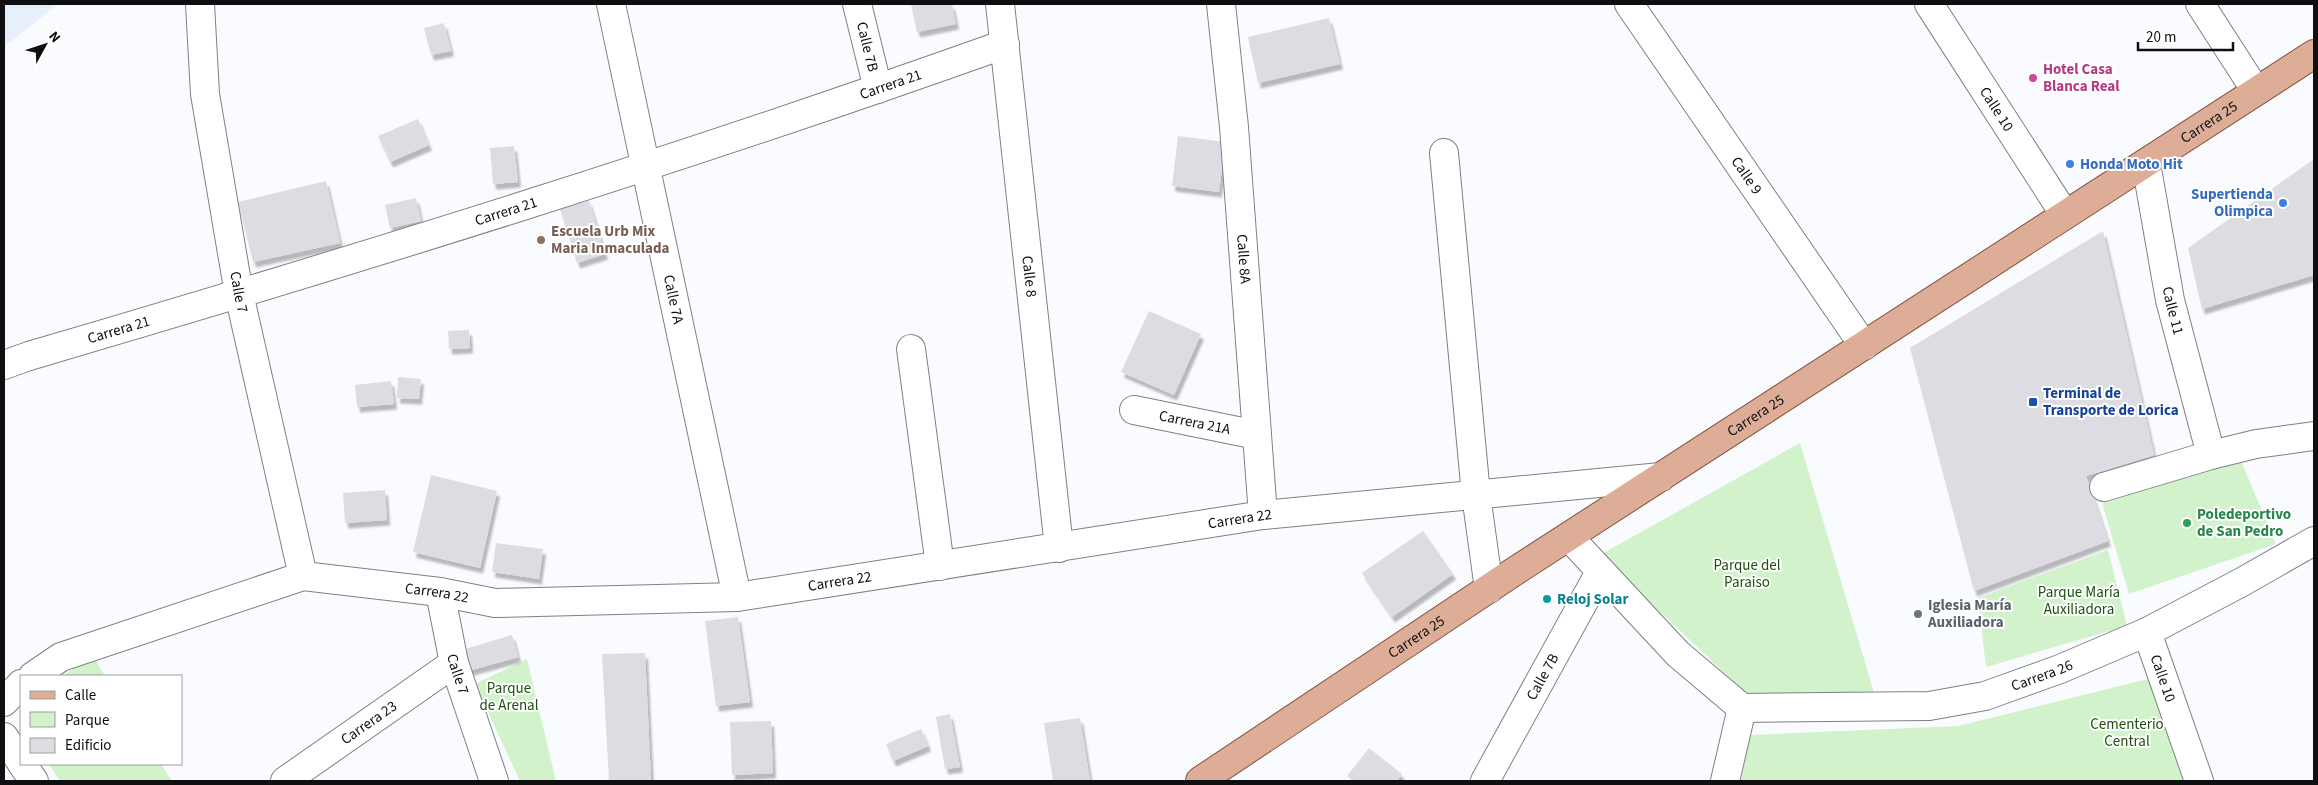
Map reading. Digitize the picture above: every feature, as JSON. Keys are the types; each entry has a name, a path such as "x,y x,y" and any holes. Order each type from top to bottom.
{"main road":[{"name":"Carrera 25","path":"1200,781 1568,537 2314,54"}],"street":[{"name":"Calle 7","path":"200,4 205,94 239,294 303,576"},
{"name":"Calle 7A","path":"611,4 737,597"},
{"name":"Calle 7B","path":"857,4 878,89"},
{"name":"Calle 8","path":"1000,4 1058,548"},
{"name":"Calle 8A","path":"1221,4 1234,127 1263,515"},
{"name":"Calle 9","path":"1629,4 1864,346"},
{"name":"Calle 10","path":"1929,4 2065,215"},
{"path":"2200,4 2256,91"},
{"name":"Carrera 21","path":"4,365 239,294 646,165 878,89 1004,44"},
{"path":"1444,153 1476,494 1489,589"},
{"name":"Calle 11","path":"2146,163 2170,300 2211,455"},
{"path":"911,349 940,566"},
{"name":"Carrera 21A","path":"1134,410 1257,435"},
{"path":"2104,487 2211,455 2256,444 2312,442"},
{"name":"Carrera 22","path":"34,675 61,657 303,576 440,592 495,603 737,597 1263,515 1662,477"},
{"path":"1568,537 1678,654 1742,708 1725,781"},
{"name":"Carrera 26","path":"1742,708 1929,706 1985,696 2060,670 2147,632 2242,582 2314,541"},
{"name":"Calle 7B","path":"1485,781 1600,572"},
{"name":"Calle 7","path":"440,592 454,662 494,781"},
{"name":"Calle 10","path":"2147,632 2198,781"},
{"name":"Carrera 23","path":"285,781 454,662"},
{"path":"4,702 20,685"},
{"path":"4,737 20,760"},
{"path":"23,765 34,781"}],"shaded area":[{"path":"4,4 58,4 4,47"}],"green space":[{"name":"Parque del Paraiso","path":"1800,443 1875,696 1749,696 1600,555"},
{"name":"Poledeportivo de San Pedro","path":"2239,456 2276,544 2129,594 2102,503"},
{"name":"Parque María Auxiliadora","path":"2108,550 2127,626 1986,667 1978,598"},
{"path":"93,656 104,675 64,675"},
{"name":"Parque de Arenal","path":"527,659 556,781 520,781 475,684"},
{"name":"Cementerio Central","path":"2160,676 2193,781 1741,781 1750,735 1958,726"},
{"path":"50,765 162,765 172,781 60,781"}],"building":[{"path":"911,4 952,4 956,24 917,32"},
{"path":"1329,18 1340,64 1258,83 1248,37"},
{"path":"444,23 451,51 431,55 424,28"},
{"path":"418,119 429,145 390,162 378,136"},
{"path":"1178,136 1225,142 1219,192 1172,186"},
{"path":"514,146 518,182 493,184 490,148"},
{"name":"Supertienda Olimpica","path":"2314,159 2314,275 2202,309 2188,248"},
{"path":"326,181 340,243 253,262 238,202"},
{"path":"416,198 421,221 390,228 385,205"},
{"path":"589,201 605,254 577,263 560,209"},
{"name":"Terminal de Transporte de Lorica","path":"2103,231 2154,455 2086,476 2108,541 1974,591 1910,348"},
{"path":"1149,311 1201,334 1174,395 1121,372"},
{"path":"469,330 470,348 449,349 448,331"},
{"path":"398,377 421,379 419,399 397,398"},
{"path":"391,381 394,404 357,407 355,385"},
{"path":"431,475 497,491 480,568 413,552"},
{"path":"385,490 387,520 345,523 343,493"},
{"path":"1423,531 1453,574 1392,617 1362,573"},
{"path":"496,543 543,549 539,579 492,572"},
{"path":"738,617 750,702 716,706 705,621"},
{"path":"512,635 518,657 468,671 462,650"},
{"path":"645,653 651,781 609,781 602,654"},
{"path":"950,714 960,767 945,769 936,717"},
{"path":"1080,718 1090,781 1053,781 1044,723"},
{"path":"771,721 773,773 732,775 730,722"},
{"path":"921,729 928,746 893,761 886,744"},
{"path":"1369,748 1402,774 1397,781 1353,781 1347,776"}],"place":[{"name":"Hotel Casa Blanca Real","path":"2033,78"},
{"name":"Honda Moto Hit","path":"2070,164"},
{"name":"Supertienda Olimpica","path":"2283,203"},
{"name":"Escuela Urb Mix Maria Inmaculada","path":"541,240"},
{"name":"Terminal de Transporte de Lorica","path":"2033,402"},
{"name":"Poledeportivo de San Pedro","path":"2187,523"},
{"name":"Reloj Solar","path":"1547,599"},
{"name":"Iglesia María Auxiliadora","path":"1918,614"}]}
